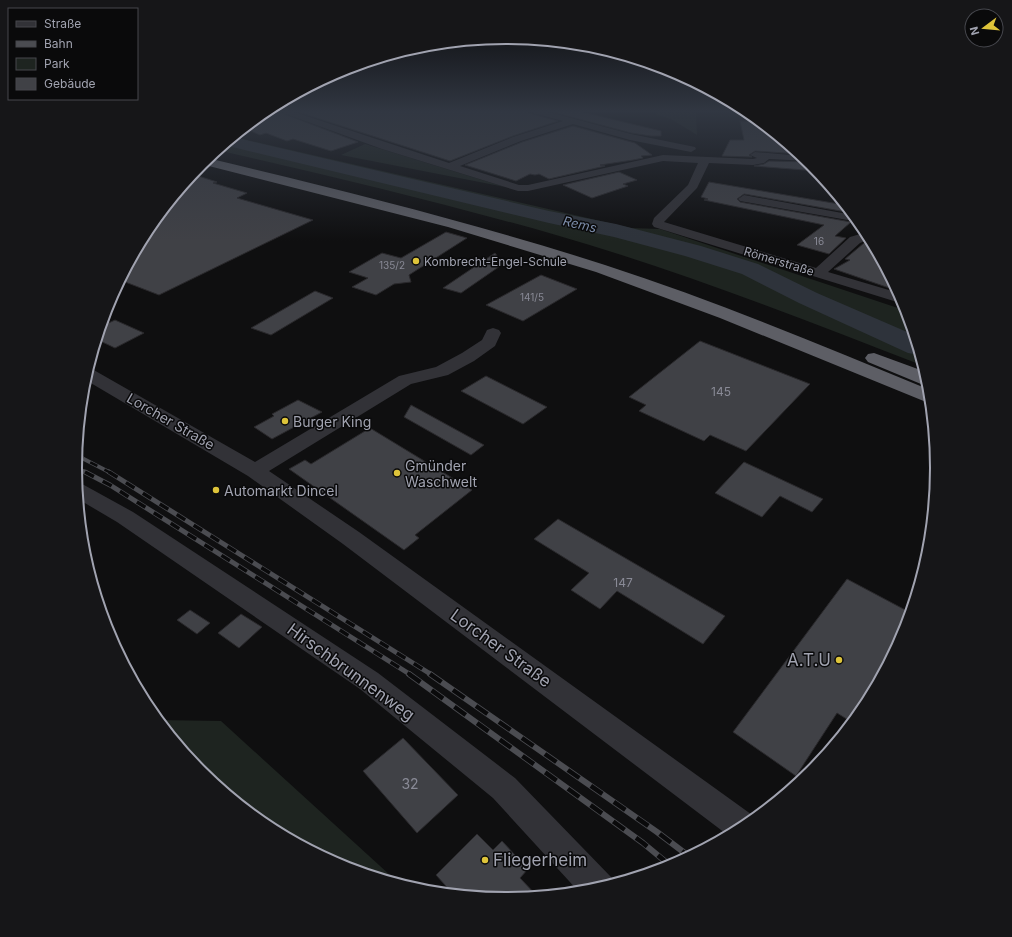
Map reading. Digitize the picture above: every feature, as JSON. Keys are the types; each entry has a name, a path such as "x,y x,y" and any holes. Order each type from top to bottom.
{"highway":[{"path":"219,156 311,177 460,215 568,247 682,284 920,377"},
{"path":"211,163 463,226 603,270 730,316 924,395"}],"street":[{"path":"410,154 518,188 528,188 662,158 753,162 760,161 767,156"},
{"path":"449,167 482,154"},
{"path":"662,158 663,154"},
{"path":"737,154 796,158"},
{"name":"Römerstraße","path":"705,160 693,186 658,221 658,224 894,296"},
{"path":"744,198 849,218"},
{"path":"819,273 855,240 862,238"},
{"path":"255,471 405,380 442,371 468,357 489,343 493,334"},
{"name":"Lorcher Straße","path":"92,377 255,471 351,538 738,824"},
{"name":"Hirschbrunnenweg","path":"82,493 124,517 369,681 504,788 594,884"}],"green space":[{"path":"233,154 307,154 631,228 660,229 899,308 908,332 917,363 742,296 603,249 514,223"},
{"path":"344,154 397,154 505,187 341,155"},
{"path":"164,720 221,721 393,878 344,861 318,849 270,821 226,788 206,769"}],"building":[{"path":"427,154 468,154 450,161"},
{"path":"493,154 650,154 652,155 641,156 643,158 633,160 600,165 605,166 549,179 539,174 530,174 516,181 465,165"},
{"path":"723,154 751,154 749,155 752,157 722,156"},
{"path":"769,161 799,162 808,170 754,166 764,164"},
{"path":"619,172 637,180 623,184 628,186 592,198 563,185"},
{"path":"199,176 217,182 213,183 247,193 237,198 313,220 159,295 125,282 138,256 169,210"},
{"path":"709,182 838,204 844,212 744,194 737,199 740,202 851,222 835,236 846,238 829,254 797,245 824,225 704,200 708,199 701,197"},
{"path":"446,232 467,238 409,275 411,282 394,284 376,295 352,287 368,278 349,272 382,253 401,258"},
{"path":"864,243 866,243 890,288 834,269 850,260 845,259"},
{"path":"495,253 503,264 461,293 443,288"},
{"path":"541,275 577,289 523,321 486,305"},
{"path":"315,291 333,298 271,335 251,328"},
{"path":"115,320 144,333 115,348 101,341 107,324"},
{"path":"700,341 810,384 746,451 710,435 704,441 639,411 646,405 629,397"},
{"path":"486,376 547,407 523,424 461,391"},
{"name":"Burger King","path":"298,400 322,412 272,439 254,427 274,416 272,414"},
{"path":"411,405 484,445 471,455 404,417"},
{"path":"370,428 472,490 415,535 419,538 404,550 289,469 305,460 311,464"},
{"path":"744,462 823,499 812,512 780,496 762,517 715,493"},
{"path":"558,519 725,616 703,644 617,591 600,609 571,590 589,573 534,539"},
{"name":"A.T.U","path":"847,579 906,610 887,656 874,681 859,704 848,720 837,713 796,776 733,732"},
{"path":"190,610 210,623 197,634 177,620"},
{"path":"241,614 262,627 239,648 218,633"},
{"path":"403,738 458,795 417,833 363,771"},
{"name":"Fliegerheim","path":"477,834 493,850 502,841 528,869 520,878 533,892 478,892 448,889 436,875"}],"waterway":[{"name":"Rems","path":"283,154 549,217 616,231 693,251 750,269 808,298 912,344"}],"railway":[{"path":"82,458 111,473"},
{"path":"85,472 110,485 411,675"},
{"path":"109,472 432,675"},
{"path":"409,674 643,843 666,862"},
{"path":"430,674 657,832 685,853"}],"place":[{"name":"Kombrecht-Engel-Schule","path":"416,261"},
{"name":"Burger King","path":"285,421"},
{"name":"Gmünder Waschwelt","path":"397,473"},
{"name":"Automarkt Dincel","path":"216,490"},
{"name":"A.T.U","path":"839,660"},
{"name":"Fliegerheim","path":"485,860"}]}
